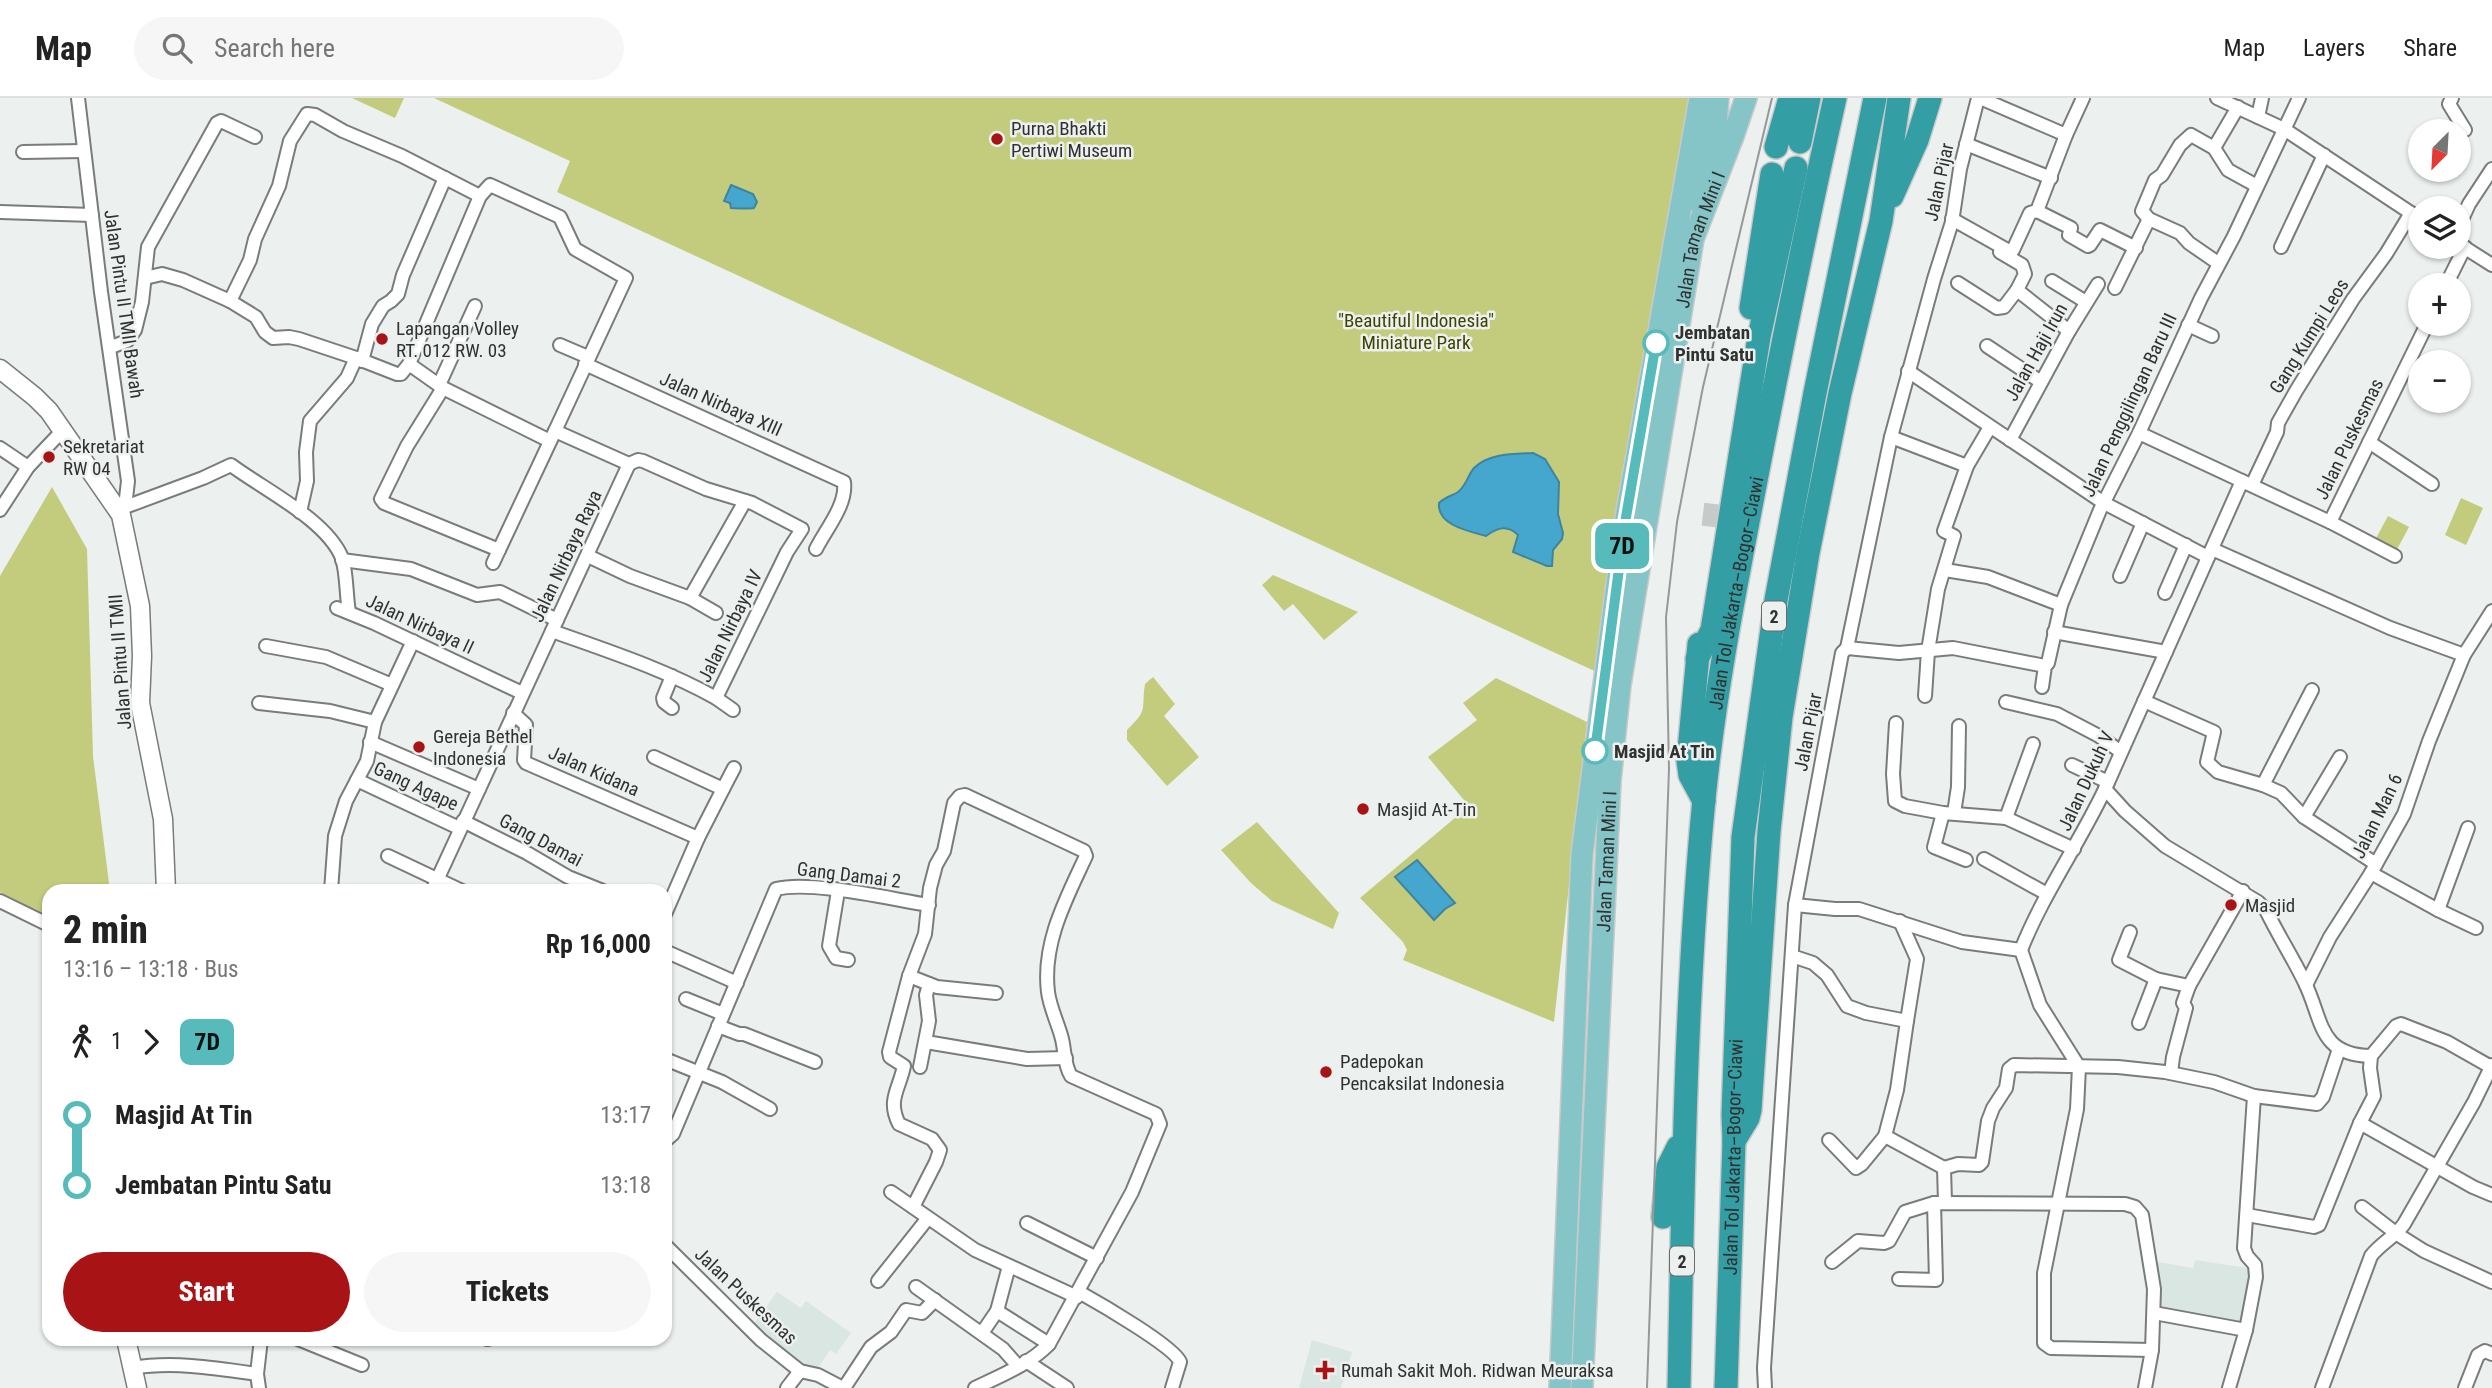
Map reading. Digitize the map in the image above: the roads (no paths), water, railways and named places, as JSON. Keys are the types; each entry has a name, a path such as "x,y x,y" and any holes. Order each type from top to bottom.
{"highway":[{"path":"1776,147 1790,98"},
{"path":"1800,142 1809,98"},
{"name":"Jalan Tol Jakarta–Bogor–Ciawi","path":"1679,1388 1684,1135 1690,996 1704,801 1735,588 1796,271 1835,98"},
{"name":"Jalan Tol Jakarta–Bogor–Ciawi","path":"1726,1388 1743,837 1779,586 1875,98"},
{"path":"1734,1141 1750,1110 1769,831 1781,717 1808,553 1840,393 1881,221 1899,98"},
{"path":"1881,221 1917,140 1930,98"},
{"path":"1697,659 1712,630 1759,337 1796,168"},
{"path":"1717,494 1738,388 1772,174"},
{"path":"1704,801 1690,775 1688,761 1713,527"},
{"path":"1662,1217 1668,1167 1684,1135"}],"main road":[{"name":"Jalan Taman Mini I","path":"1560,1388 1584,841 1625,523 1700,98"},
{"path":"1693,239 1704,167 1716,127 1718,98"},
{"name":"Jalan Taman Mini I","path":"1583,1388 1609,781 1620,685 1693,239 1746,98"}],"street":[{"name":"Jalan Pintu II TMII Bawah","path":"78,98 128,481 123,511"},
{"path":"1979,98 2066,135"},
{"name":"Jalan Pijar","path":"1765,1388 1763,1368 1795,905 1842,653 1847,648 1891,436 1952,221 1960,169 1979,98"},
{"path":"1952,221 2009,251 2013,250 2030,214 2036,211 2066,135 2085,98"},
{"path":"2217,98 2284,129 2408,211"},
{"path":"2258,117 2262,98"},
{"name":"Jalan Penggilingan Baru III","path":"2042,687 2061,606 2104,503 2299,98"},
{"path":"2452,98 2449,104 2458,119"},
{"path":"2214,148 2238,107"},
{"path":"230,301 250,260 255,239 279,186 290,141 307,114 315,114 343,131 395,153 480,196"},
{"path":"111,347 127,341 135,330 148,247 218,121 256,137"},
{"path":"2218,263 2189,243 2180,233 2149,219 2142,211 2142,205 2155,180 2162,176 2180,145 2191,135 2214,148 2228,170 2257,186"},
{"path":"1966,145 2051,178"},
{"path":"23,152 83,151"},
{"path":"2281,247 2324,155"},
{"path":"2471,201 2492,169"},
{"path":"300,513 307,481 306,452 310,421 347,378 359,359 372,324 383,306 398,294 403,275 445,178"},
{"path":"145,278 162,274 173,277 230,301 256,317 265,332 273,338 299,339 397,374 409,365 486,187 494,186 555,213 564,221 575,249 626,278 493,563"},
{"path":"2036,211 2071,228 2069,235 2088,246 2100,230 2136,248"},
{"path":"0,212 92,215"},
{"path":"2115,288 2149,219"},
{"path":"1952,221 2022,265 2025,274 2004,307 1997,308 1958,283"},
{"name":"Gang Kumpi Leos","path":"2247,483 2277,432 2278,423 2296,391 2353,299 2408,227"},
{"path":"2471,251 2492,265"},
{"path":"2052,281 2086,302"},
{"name":"Jalan Haji Irun","path":"2010,440 2069,331 2098,284"},
{"path":"2017,290 2069,331"},
{"path":"475,306 441,387 407,446 381,499 384,503 499,550"},
{"path":"2188,325 2212,336"},
{"name":"Jalan Puskesmas","path":"2247,483 2330,522 2421,336"},
{"name":"Jalan Nirbaya XIII","path":"559,345 841,480 845,485 844,498 816,549"},
{"path":"1987,346 2041,382"},
{"path":"409,365 441,387 553,436 629,464 643,461 706,489 745,501 690,598"},
{"path":"0,369 35,397 64,430 123,511 231,464 300,513 333,542 342,560"},
{"path":"1908,371 2104,503 2186,545 2390,628 2464,655"},
{"path":"1925,696 1928,651 1938,589 1954,536 1944,531 1967,466 1990,427"},
{"path":"0,510 29,467 64,430"},
{"path":"2139,433 2247,483"},
{"path":"1891,436 1967,466"},
{"path":"2369,442 2432,484"},
{"path":"0,448 29,467"},
{"name":"Jalan Nirbaya Raya","path":"435,884 629,464"},
{"name":"Jalan Dukuh V","path":"2021,950 2035,914 2074,849 2106,786 2210,553 2247,483"},
{"name":"Jalan Nirbaya IV","path":"342,560 411,569 477,595 500,592 555,626 672,676 716,698 787,552 802,529 745,501"},
{"name":"Jalan Pintu II TMII","path":"123,511 140,606 140,703 163,819 166,884"},
{"path":"2330,522 2395,556"},
{"path":"2120,576 2143,523"},
{"path":"2165,593 2186,545"},
{"path":"588,556 630,576 690,598 716,613"},
{"name":"Jalan Nirbaya II","path":"342,560 343,610 522,694"},
{"path":"1945,570 1988,577 2061,606"},
{"name":"Jalan Man 6","path":"2306,985 2330,937 2404,814 2428,741 2464,655 2492,611"},
{"path":"2054,632 2166,652"},
{"name":"Gang Agape","path":"332,884 337,830 346,801 367,761 375,722 413,641"},
{"path":"266,646 326,657 392,685"},
{"path":"1847,648 1899,653 1953,648 2045,666"},
{"path":"672,676 663,698 672,708"},
{"path":"2263,785 2312,690"},
{"path":"716,698 733,710"},
{"path":"2144,701 2214,733 2207,762 2218,772 2263,785 2286,797 2304,817 2373,868 2438,910 2476,928"},
{"path":"2006,702 2057,714 2099,736 2121,752"},
{"path":"259,703 330,711 375,722"},
{"name":"Jalan Kidana","path":"513,713 526,725 526,763 698,838"},
{"path":"1896,723 1893,774 1895,801 1905,806 1949,813 2006,818 2074,849"},
{"path":"1959,726 1958,787 1934,847 1966,860"},
{"path":"370,742 479,789"},
{"path":"2006,818 2033,744"},
{"path":"654,757 723,789"},
{"path":"2304,817 2340,757"},
{"path":"2072,765 2106,786 2135,821 2165,846 2243,891 2266,910 2306,985 2318,1021 2328,1038 2339,1049 2351,1054 2371,1056"},
{"path":"672,898 698,838 734,768"},
{"name":"Gang Agape","path":"357,780 461,824"},
{"path":"913,1206 940,1150 932,1139 897,1121 892,1098 904,1066 890,1057 889,1052 909,976 925,933 933,876 944,851 954,803 960,796 965,795 1082,848 1086,856 1066,897 1051,942 1048,963 1048,993 1071,1076 1156,1114 1160,1119 1160,1127 1142,1170 1117,1221 1049,1344 1042,1352 1022,1364 975,1388"},
{"name":"Gang Damai","path":"461,824 527,853 586,884"},
{"path":"2438,910 2468,828"},
{"path":"388,856 433,884"},
{"path":"1984,859 2047,894"},
{"name":"Gang Damai 2","path":"672,1135 776,889 786,887 838,891 929,905"},
{"path":"838,891 829,946 836,958 848,960"},
{"path":"2171,1073 2186,1008 2183,1003 2189,986 2243,891"},
{"path":"0,901 42,922"},
{"path":"1795,905 1859,909 1962,942 2021,950 2040,1005 2079,1067 2077,1109 2044,1273 2045,1345 2051,1348 2152,1350"},
{"path":"1829,1140 1856,1168 1885,1136 1897,1090 1917,959 1900,921"},
{"path":"2130,932 2119,960 2157,979 2189,986"},
{"path":"672,954 737,983"},
{"path":"1792,956 1813,963 1828,975 1847,1006 1866,1013 1906,1021"},
{"path":"909,976 929,984 996,993"},
{"path":"2139,1023 2157,979"},
{"path":"920,1067 929,1021 926,995 929,984"},
{"path":"686,999 739,1034 815,1062"},
{"path":"2246,1215 2314,1227 2319,1225 2360,1122 2374,1096 2371,1056 2396,1026 2402,1024 2447,1042 2491,1066 2474,1102 2397,1234 2377,1248 2371,1256 2322,1388"},
{"path":"926,1042 1027,1059 1066,1058"},
{"path":"1885,1136 1944,1168 1958,1164 1979,1165 1982,1162 1988,1122 1993,1108 2006,1088 2009,1069 2014,1065 2027,1064 2171,1073 2214,1082 2254,1096 2317,1104 2323,1097 2339,1049"},
{"path":"672,1062 700,1072 770,1109"},
{"path":"2229,1388 2246,1329 2256,1271 2244,1248 2254,1096"},
{"path":"2360,1122 2473,1187 2492,1195"},
{"path":"1899,1279 1936,1280 1944,1168"},
{"path":"891,1192 975,1250 1078,1295 1142,1330 1177,1355 1181,1362 1172,1388"},
{"path":"1832,1262 1858,1241 1884,1244 1889,1241 1905,1212 1940,1202 2124,1204 2139,1209 2154,1289 2152,1350 2145,1388"},
{"path":"2362,1207 2424,1251 2492,1282"},
{"path":"878,1281 929,1218"},
{"path":"1027,1223 1097,1258"},
{"name":"Jalan Puskesmas","path":"672,1253 712,1290 744,1325 800,1371 818,1375 843,1388"},
{"path":"982,1333 997,1311 1009,1266"},
{"path":"916,1287 1022,1364 1067,1388"},
{"path":"843,1388 871,1347 891,1332 906,1310 922,1313 935,1300"},
{"path":"997,1311 1049,1344"},
{"path":"2154,1314 2246,1329"},
{"path":"127,1346 137,1388"},
{"path":"259,1388 257,1374 260,1346"},
{"path":"315,1346 362,1365"},
{"path":"2465,1388 2478,1355 2485,1351 2492,1354"},
{"path":"132,1368 168,1365 257,1374"},
{"path":"787,1388 800,1371"}],"water":[{"path":"731,185 753,194 757,202 754,208 731,208 730,203 724,201"},
{"path":"1533,453 1545,459 1559,482 1558,514 1563,533 1562,539 1553,550 1552,566 1513,552 1518,535 1510,529 1498,529 1486,536 1455,526 1443,517 1440,511 1439,503 1461,490 1480,463 1502,455"},
{"path":"1417,860 1455,903 1434,920 1395,877"}],"tunnel":[{"path":"1713,527 1717,494"}],"tram line":[{"path":"1647,1388 1669,769 1666,617 1677,522 1703,387 1772,98"}],"place":[{"name":"Purna Bhakti Pertiwi Museum","path":"997,139"},
{"name":"Lapangan Volley RT. 012 RW. 03","path":"382,339"},
{"name":"Jembatan Pintu Satu","path":"1656,343"},
{"name":"Sekretariat RW 04","path":"49,457"},
{"name":"Gereja Bethel Indonesia","path":"419,747"},
{"name":"Masjid At Tin","path":"1595,751"},
{"name":"Masjid At-Tin","path":"1363,809"},
{"name":"Masjid","path":"2231,905"},
{"name":"Padepokan Pencaksilat Indonesia","path":"1326,1072"},
{"name":"Rumah Sakit Moh. Ridwan Meuraksa","path":"1325,1370"}],"park label":[{"name":"\"Beautiful Indonesia\" Miniature Park","path":"1416,331"}]}
